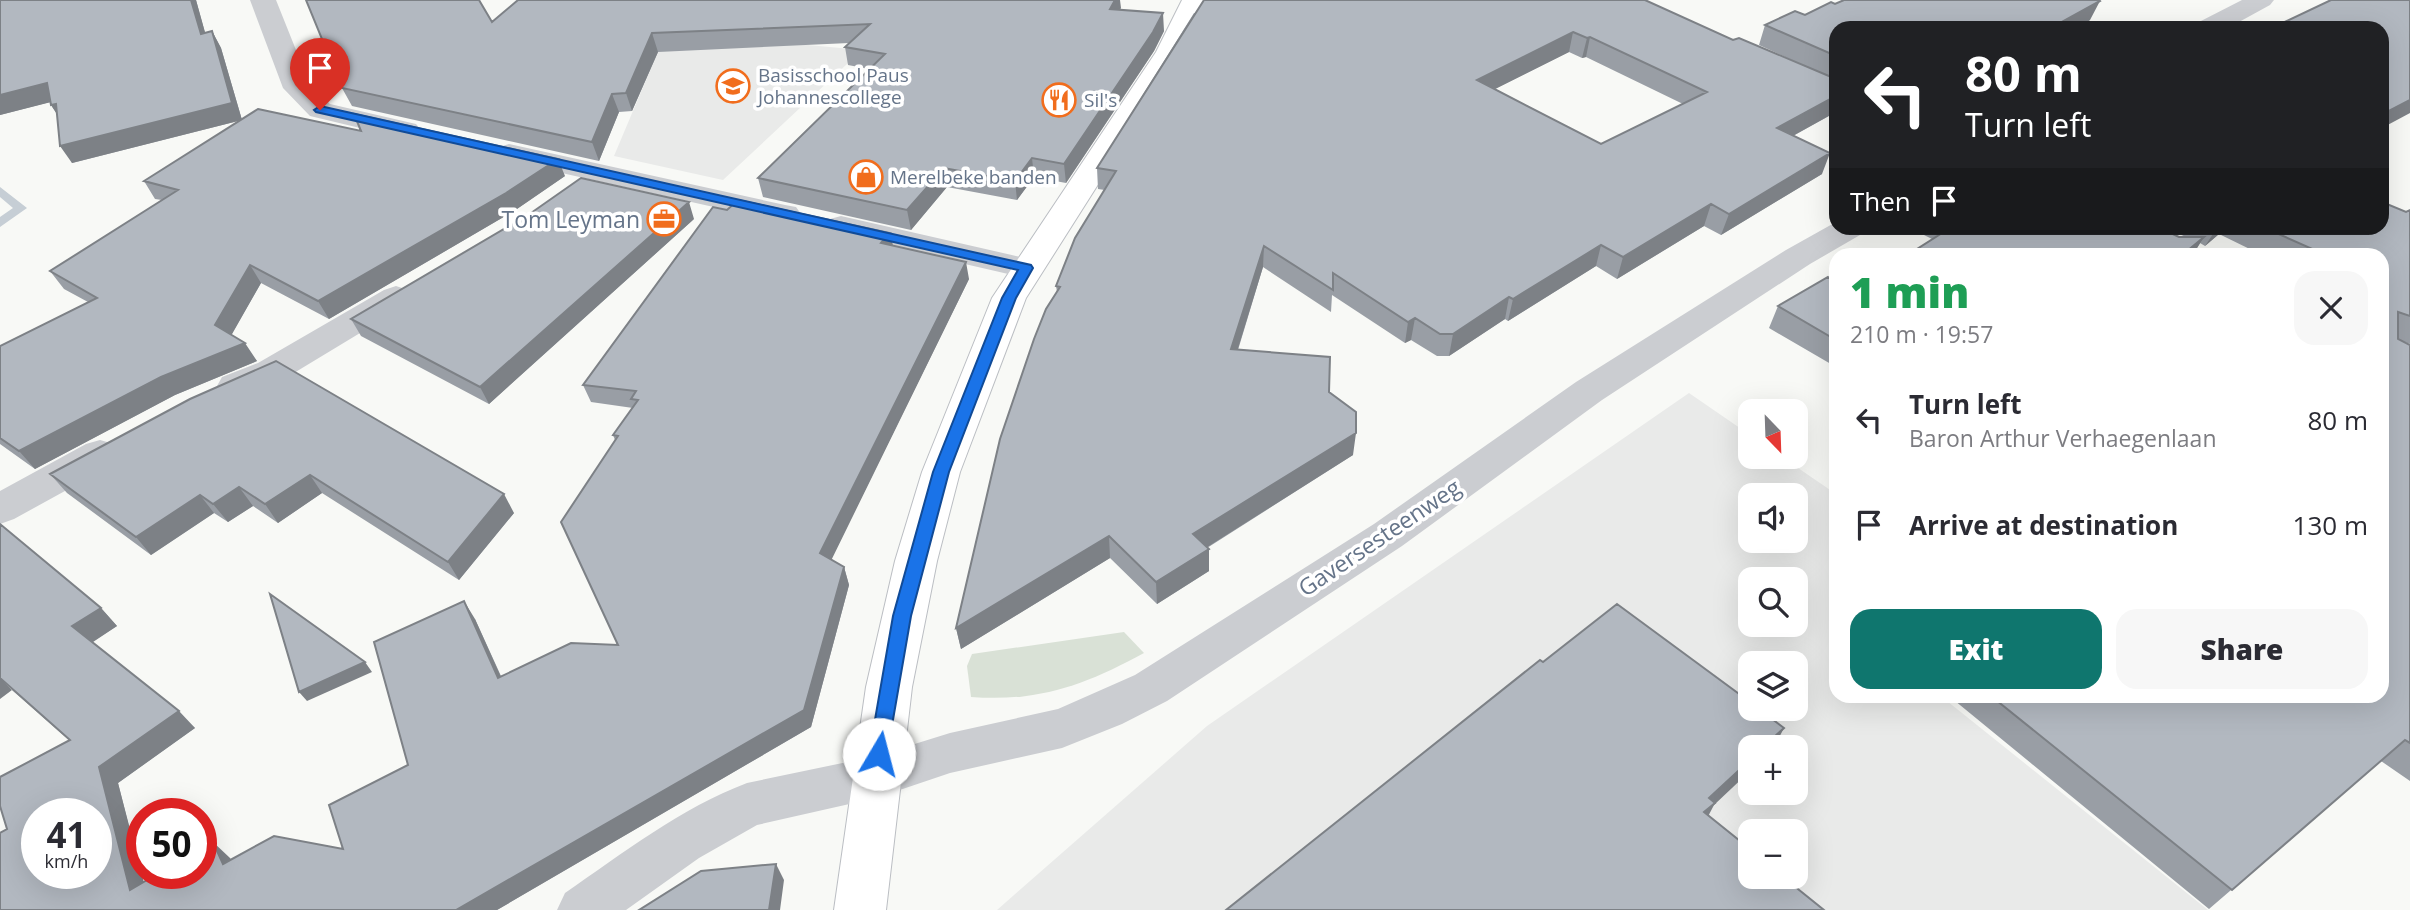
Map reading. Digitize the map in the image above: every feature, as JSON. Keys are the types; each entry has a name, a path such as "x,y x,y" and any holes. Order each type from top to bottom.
{"main road":[{"path":"860,910 876,776 902,616 941,472 1009,298 1026,268 1169,52 1195,0"}],"street":[{"path":"262,0 297,88 320,110 437,137"},
{"path":"2221,21 2261,0"},
{"path":"476,146 1026,268"},
{"path":"557,199 597,171"},
{"name":"Gaversesteenweg","path":"583,910 681,842 747,805 876,776 950,753 1062,728 1151,688 1388,535 1589,391 1837,235"},
{"path":"201,401 271,371 422,282"},
{"path":"0,509 130,438"}],"shaded area":[{"name":"Basisschool Paus Johannescollege","path":"662,42 808,45 862,50 723,180 614,156"},
{"path":"1689,393 1738,427 1738,469 1800,469 1829,489 1829,703 1949,703 2208,910 997,910 1207,726"},
{"path":"1124,632 1144,653 1102,674 1041,694 971,697 967,666 972,654"}],"building":[{"path":"0,0 191,0 201,34 212,31 232,103 60,146 56,104 51,105 47,83 0,95"},
{"path":"306,0 479,0 492,22 518,0 1115,0 1110,9 1163,13 1064,164 1032,158 1015,181 944,168 907,210 758,178 885,54 845,47 870,24 652,33 626,93 612,94 592,142 342,88"},
{"path":"1204,0 1645,0 1733,40 1739,38 1829,76 1829,100 1777,128 1829,154 1729,214 1711,204 1623,257 1601,245 1513,299 1509,297 1453,334 1440,334 1415,318 1408,322 1333,273 1333,290 1264,246 1231,349 1330,357 1329,392 1356,412 1356,433 1193,534 1209,549 1156,582 1109,536 956,628 1000,439 1034,339 1046,309 1060,287 1056,286 1075,238 1116,171 1097,168","holes":["1573,32 1590,37 1707,92 1601,144 1477,80"]},
{"path":"1844,0 2100,1 2064,21 1829,21 1829,53 1765,25 1795,11 1805,15 1831,2 1835,4"},
{"path":"2331,0 2410,0 2410,100 2389,111 2389,21 2287,21"},
{"path":"258,109 361,131 354,114 558,159 506,193 318,301 250,265 215,325 245,343 161,377 19,451 0,438 0,346 97,298 50,271 178,190 144,181"},
{"path":"581,178 689,202 480,387 351,319 531,213"},
{"path":"738,200 890,233 881,243 966,262 820,553 844,567 804,710 456,910 0,910 0,833 7,829 0,806 0,777 70,740 0,678 0,524 101,608 72,626 179,711 99,767 107,798 21,798 21,889 112,889 112,819 126,874 126,889 130,890 217,889 217,851 223,864 274,836 343,849 329,805 408,765 374,642 464,601 498,678 571,643 618,645 561,522 618,436 613,435 638,400 631,399 636,391 583,385 713,207 727,210"},
{"path":"2389,205 2406,212 2410,210 2410,316 2398,312 2398,339 2410,345 2410,743 2405,740 2232,890 2000,703 2389,703 2389,248 2310,248 2281,235 2389,235"},
{"path":"1939,235 2204,237 2191,248 1919,248"},
{"path":"1828,277 1829,336 1778,306"},
{"path":"276,361 504,494 448,562 310,475 265,504 239,487 213,504 200,495 136,537 50,474 190,399"},
{"path":"270,594 365,662 299,692"},
{"path":"1617,604 1738,693 1738,721 1775,721 1784,728 1776,735 1738,735 1738,771 1709,798 1715,803 1704,812 1738,839 1738,889 1798,889 1824,910 1226,910 1540,660 1543,662"},
{"path":"776,864 769,910 639,910 701,871"}],"waterway":[{"path":"0,191 21,208 0,223"}],"place":[{"name":"Basisschool Paus Johannescollege","path":"733,86"},
{"name":"Sil's","path":"1059,100"},
{"name":"Merelbeke banden","path":"866,177"},
{"name":"Tom Leyman","path":"664,219"}],"route":[{"path":"320,110 1026,268 1009,298 941,472 902,616 879,754"}]}
